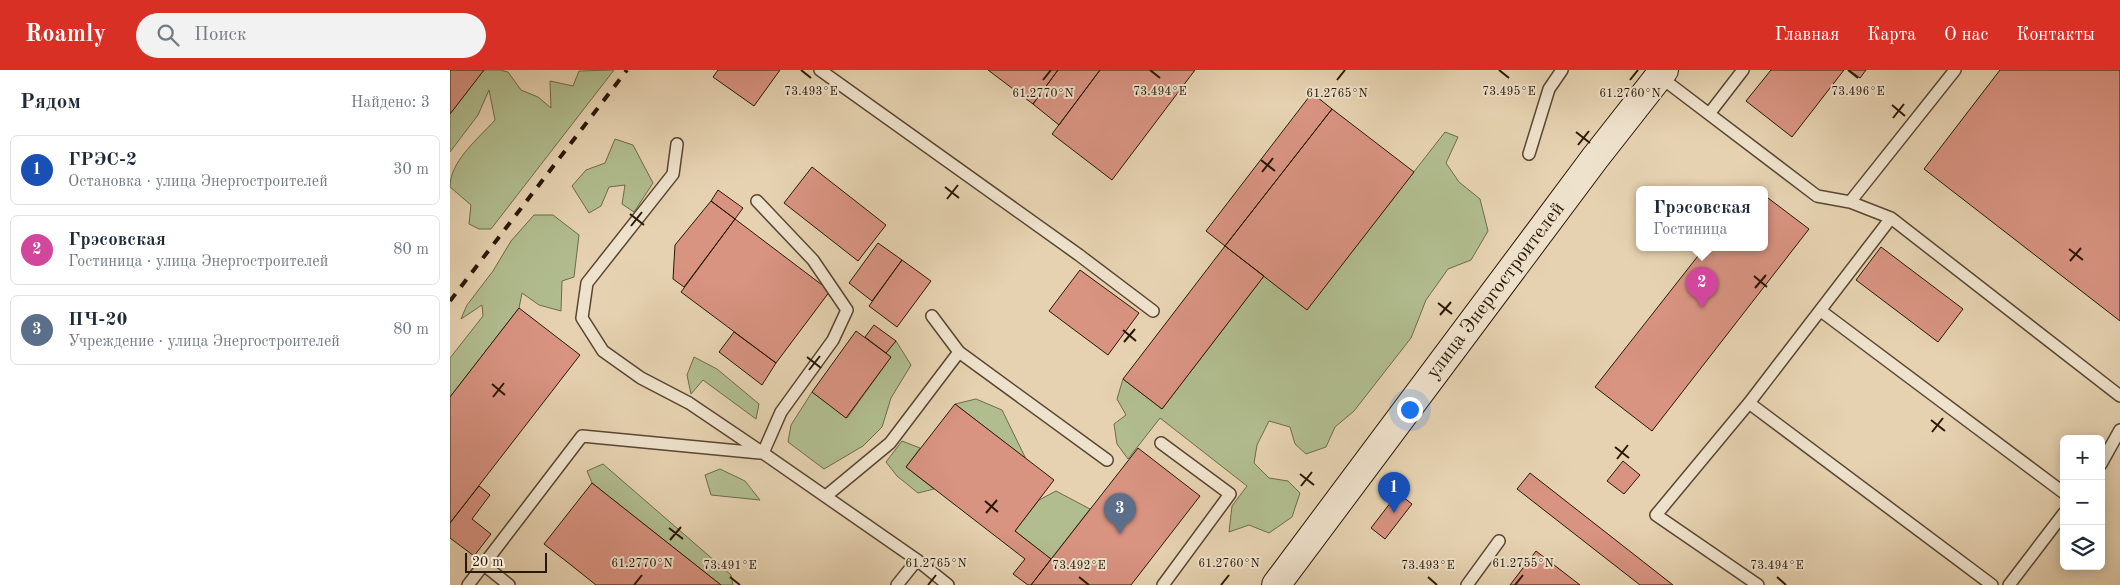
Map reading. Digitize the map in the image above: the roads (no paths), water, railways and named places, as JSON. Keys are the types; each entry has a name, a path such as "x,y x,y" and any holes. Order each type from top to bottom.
{"main road":[{"name":"улица Энергостроителей","path":"1276,585 1595,158 1662,73"}],"lane":[{"path":"820,70 1070,249 1153,311"},
{"path":"1529,154 1549,89 1562,70"},
{"path":"1708,114 1743,70"},
{"path":"1850,202 1955,70"},
{"path":"1662,73 1708,114 1817,196 1850,202 1891,218 2120,396"},
{"path":"677,144 672,174 587,283 582,318 603,350 641,378 689,403 826,496 917,560 948,585"},
{"path":"757,201 813,260 846,310 833,340 781,412 763,453"},
{"path":"1758,585 1656,515 1749,403 1891,218"},
{"path":"1821,311 2060,490"},
{"path":"932,316 959,352 1107,460"},
{"path":"826,496 890,443 959,352"},
{"path":"1749,403 1992,585"},
{"path":"2105,457 2120,430"},
{"path":"468,585 582,436 763,453"},
{"path":"1161,443 1230,494 1163,585"},
{"path":"2009,585 2060,518"},
{"path":"1467,585 1499,541"},
{"path":"898,585 917,560"},
{"path":"484,564 509,585"}],"railway":[{"path":"450,301 627,70"}],"place":[{"name":"Грэсовская","path":"1702,308"},
{"name":"ГРЭС-2","path":"1394,513"},
{"name":"ПЧ-20","path":"1120,534"}]}
